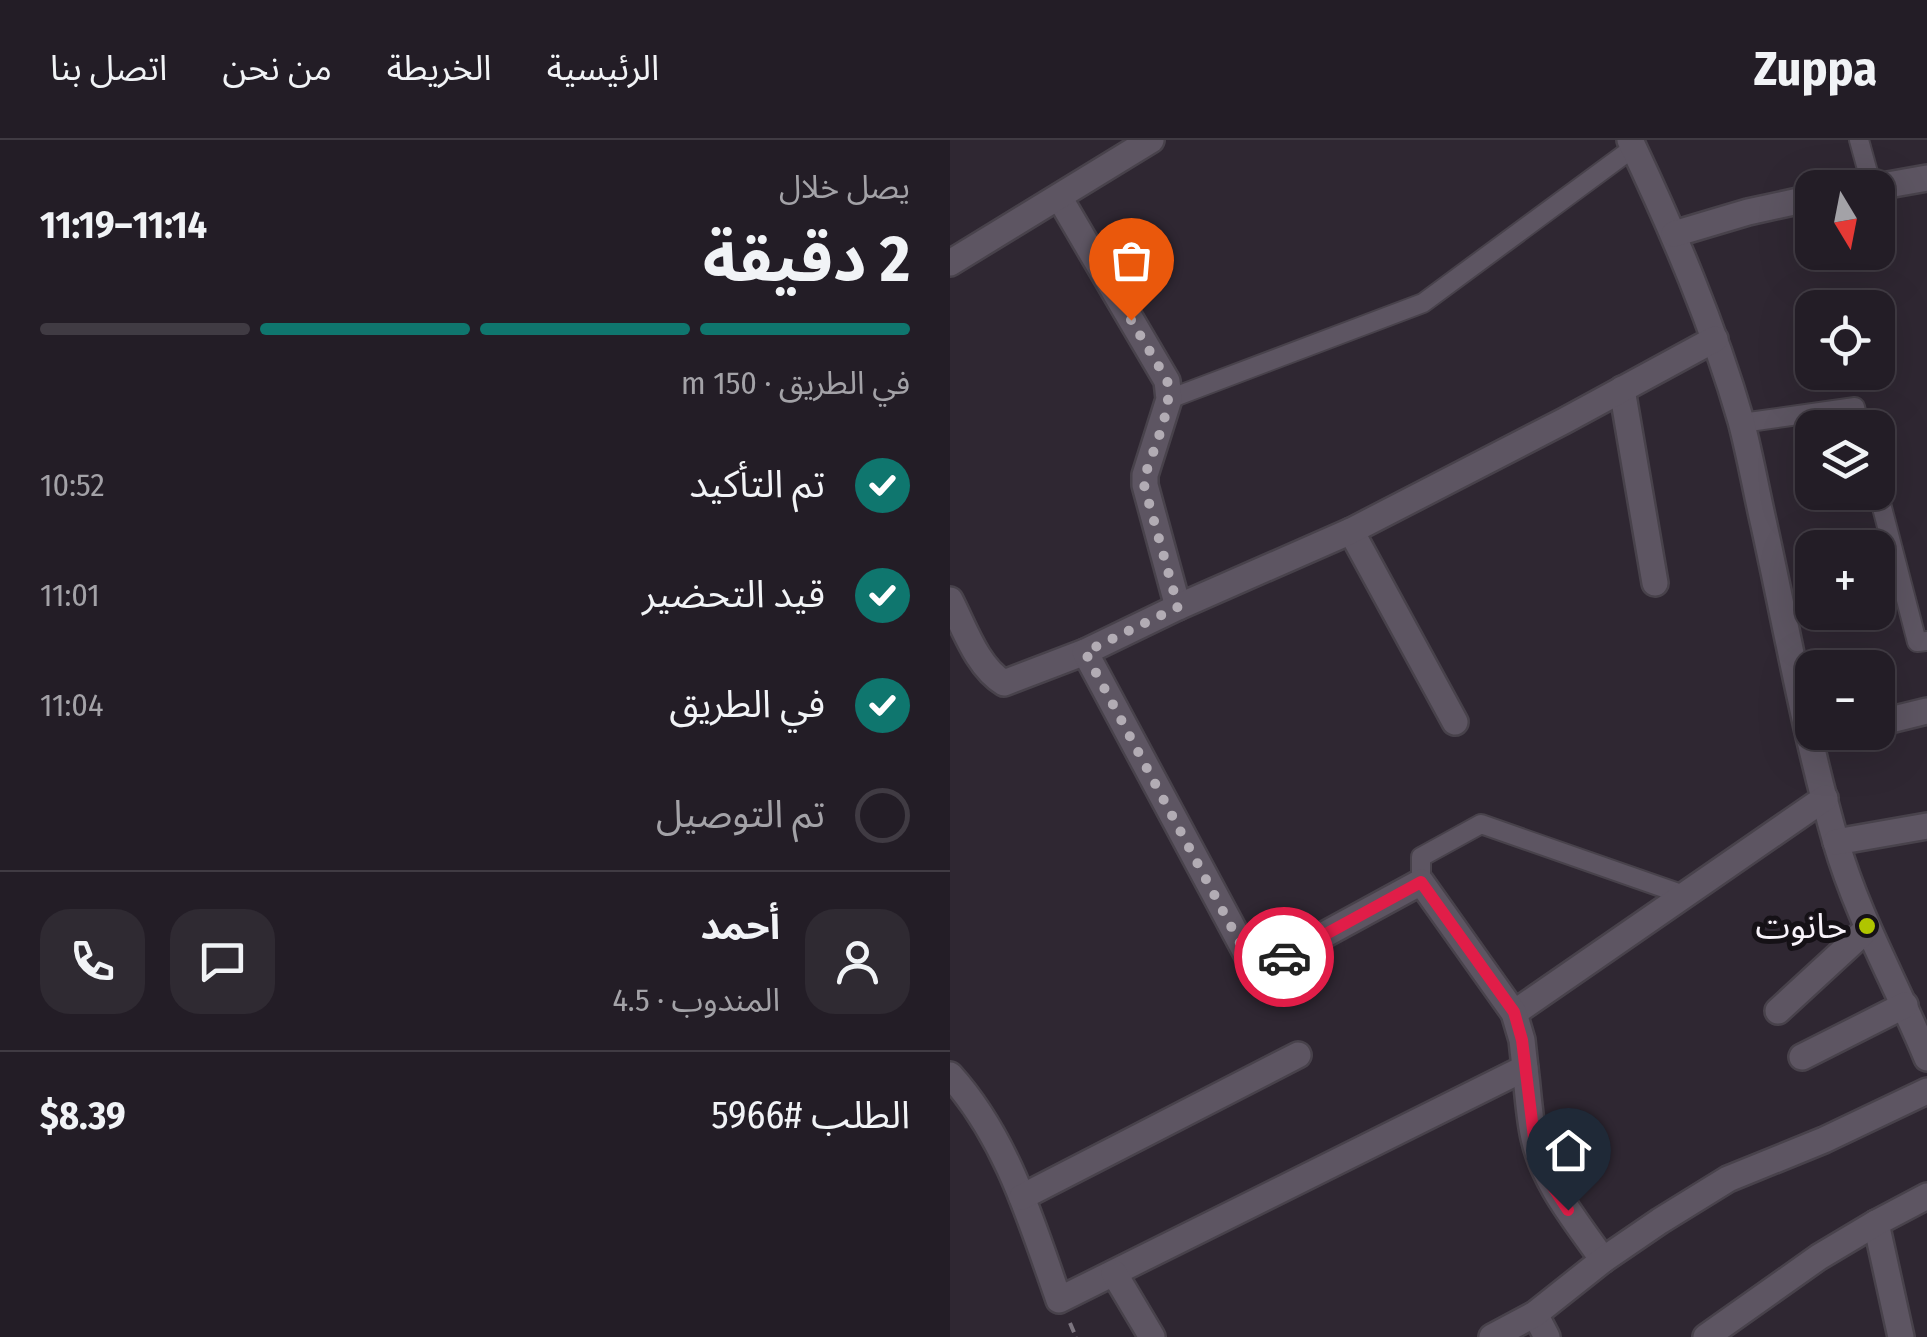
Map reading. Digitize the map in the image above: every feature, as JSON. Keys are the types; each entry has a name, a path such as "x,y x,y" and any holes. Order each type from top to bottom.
{"street":[{"path":"950,264 1151,140"},
{"path":"1860,140 1867,170"},
{"path":"1169,398 1423,303 1631,144 1674,234 1715,339 1742,424 1795,670"},
{"path":"1895,183 1927,178"},
{"path":"1058,197 1167,380 1169,398 1144,485 1178,607"},
{"path":"1674,234 1795,202"},
{"path":"950,600 984,666 1004,683 1085,652 1351,531 1715,339"},
{"path":"1622,389 1654,583"},
{"path":"1742,424 1795,416"},
{"path":"1883,510 1918,642 1927,641"},
{"path":"1351,531 1455,722"},
{"path":"1085,652 1250,962 1257,968 1306,946 1421,882"},
{"path":"1895,719 1927,712"},
{"path":"1813,750 1854,900 1927,1058"},
{"path":"1514,1012 1824,798"},
{"path":"1603,1260 1543,1166 1534,1138 1522,1040 1514,1012 1421,882 1421,857 1481,824 1684,895"},
{"path":"1836,842 1927,826"},
{"path":"1778,1011 1867,929"},
{"path":"1802,1057 1905,1005"},
{"path":"1022,1197 1298,1055"},
{"path":"950,1075 994,1134 1022,1197 1059,1300 1525,1068"},
{"path":"1492,1337 1535,1314 1660,1220 1728,1179 1824,1140 1927,1091"},
{"path":"1706,1337 1819,1257 1927,1196"},
{"path":"1876,1223 1901,1337"},
{"path":"1114,1274 1152,1337"},
{"path":"1535,1314 1548,1337"}],"way so far":[{"path":"1131,320 1170,390 1144,485 1178,607 1085,652 1250,962 1257,968 1265,967 1284,957"}],"place":[{"name":"حانوت","path":"1867,926"}],"route":[{"path":"1284,957 1421,882 1514,1012 1522,1040 1534,1138 1551,1184 1568,1210"}]}
